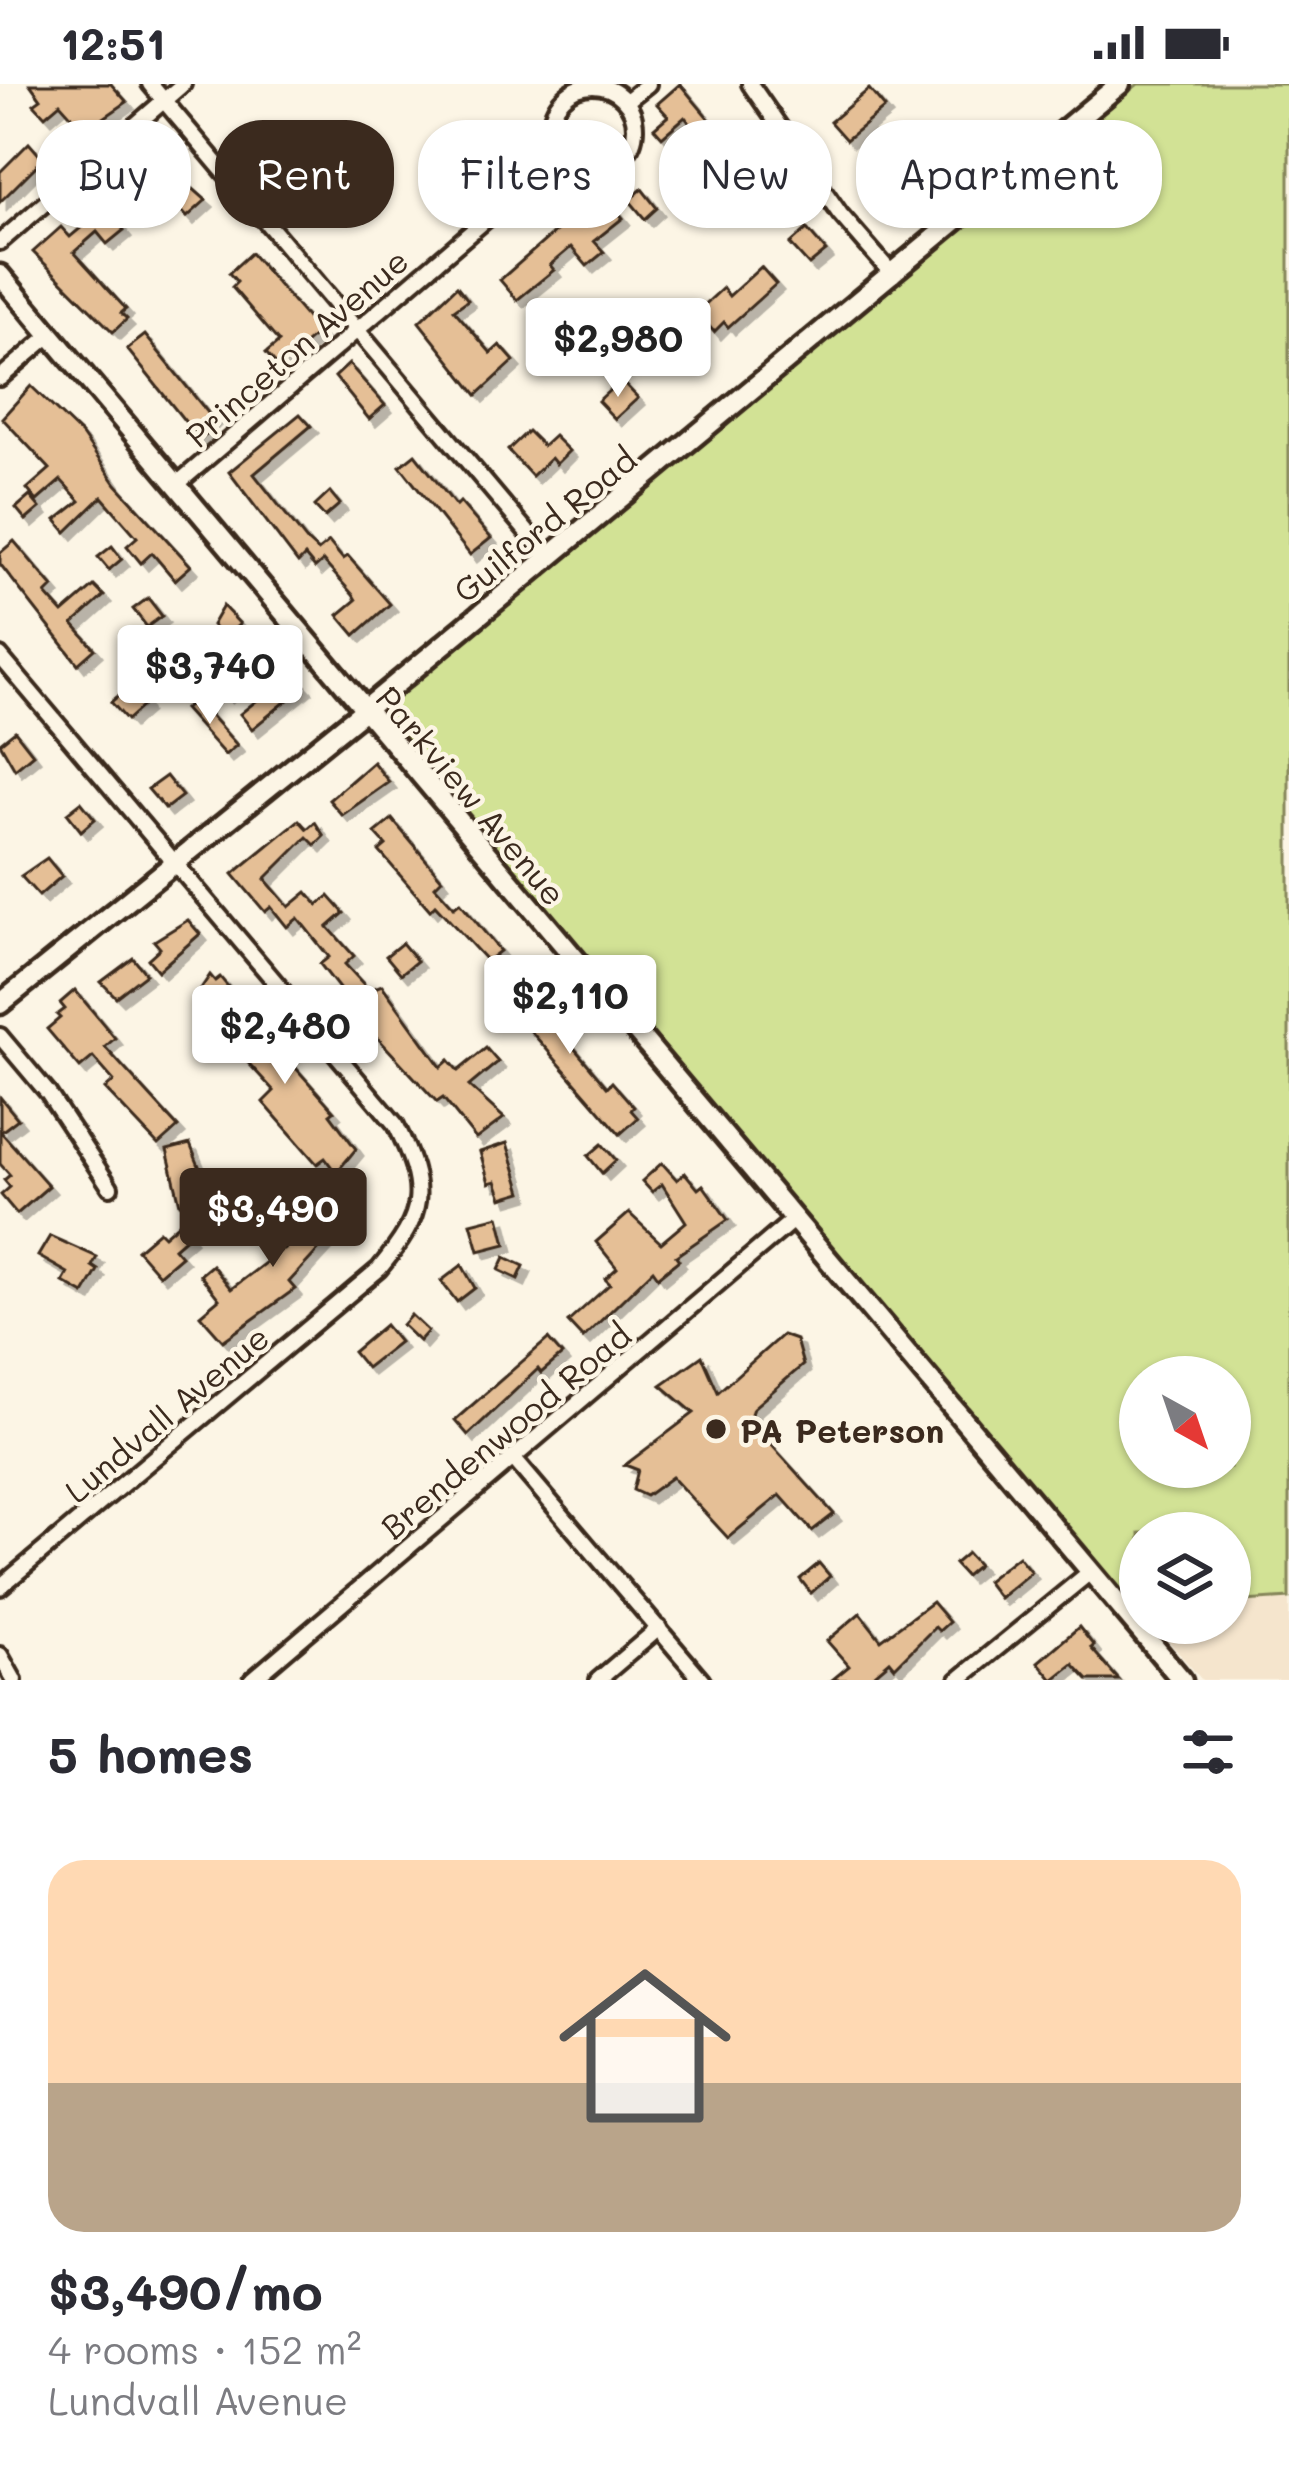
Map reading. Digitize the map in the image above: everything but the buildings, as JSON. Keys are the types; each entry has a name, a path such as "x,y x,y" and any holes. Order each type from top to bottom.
{"street":[{"path":"150,84 549,558"},
{"path":"0,242 183,84"},
{"path":"628,100 648,84"},
{"path":"751,84 840,214 893,275"},
{"name":"Guilford Road","path":"0,1004 549,558 1120,84"},
{"path":"552,120 565,95 590,86 628,100"},
{"path":"628,100 631,120"},
{"name":"Princeton Avenue","path":"176,485 476,228"},
{"name":"Parkview Avenue","path":"0,275 362,711 1182,1680"},
{"path":"0,378 50,335"},
{"name":"Lundvall Avenue","path":"0,656 396,1124 415,1165 421,1204 409,1233 379,1269 0,1587"},
{"path":"0,1036 48,1093 110,1187"},
{"name":"Brendenwood Road","path":"252,1680 793,1220"},
{"path":"513,1458 702,1680"},
{"path":"958,1680 1090,1572"},
{"path":"598,1680 659,1628"},
{"path":"0,1655 14,1680"}],"shaded area":[{"path":"1289,1598 1289,1680 1202,1680 1171,1644 1251,1644 1251,1601"}],"green space":[{"path":"1138,84 1289,84 1289,1598 1251,1601 1251,1512 1119,1512 1119,1590 1092,1568 373,717 964,228 1162,228 1162,120 1094,120"}],"place":[{"name":"PA Peterson","path":"716,1429"}]}
